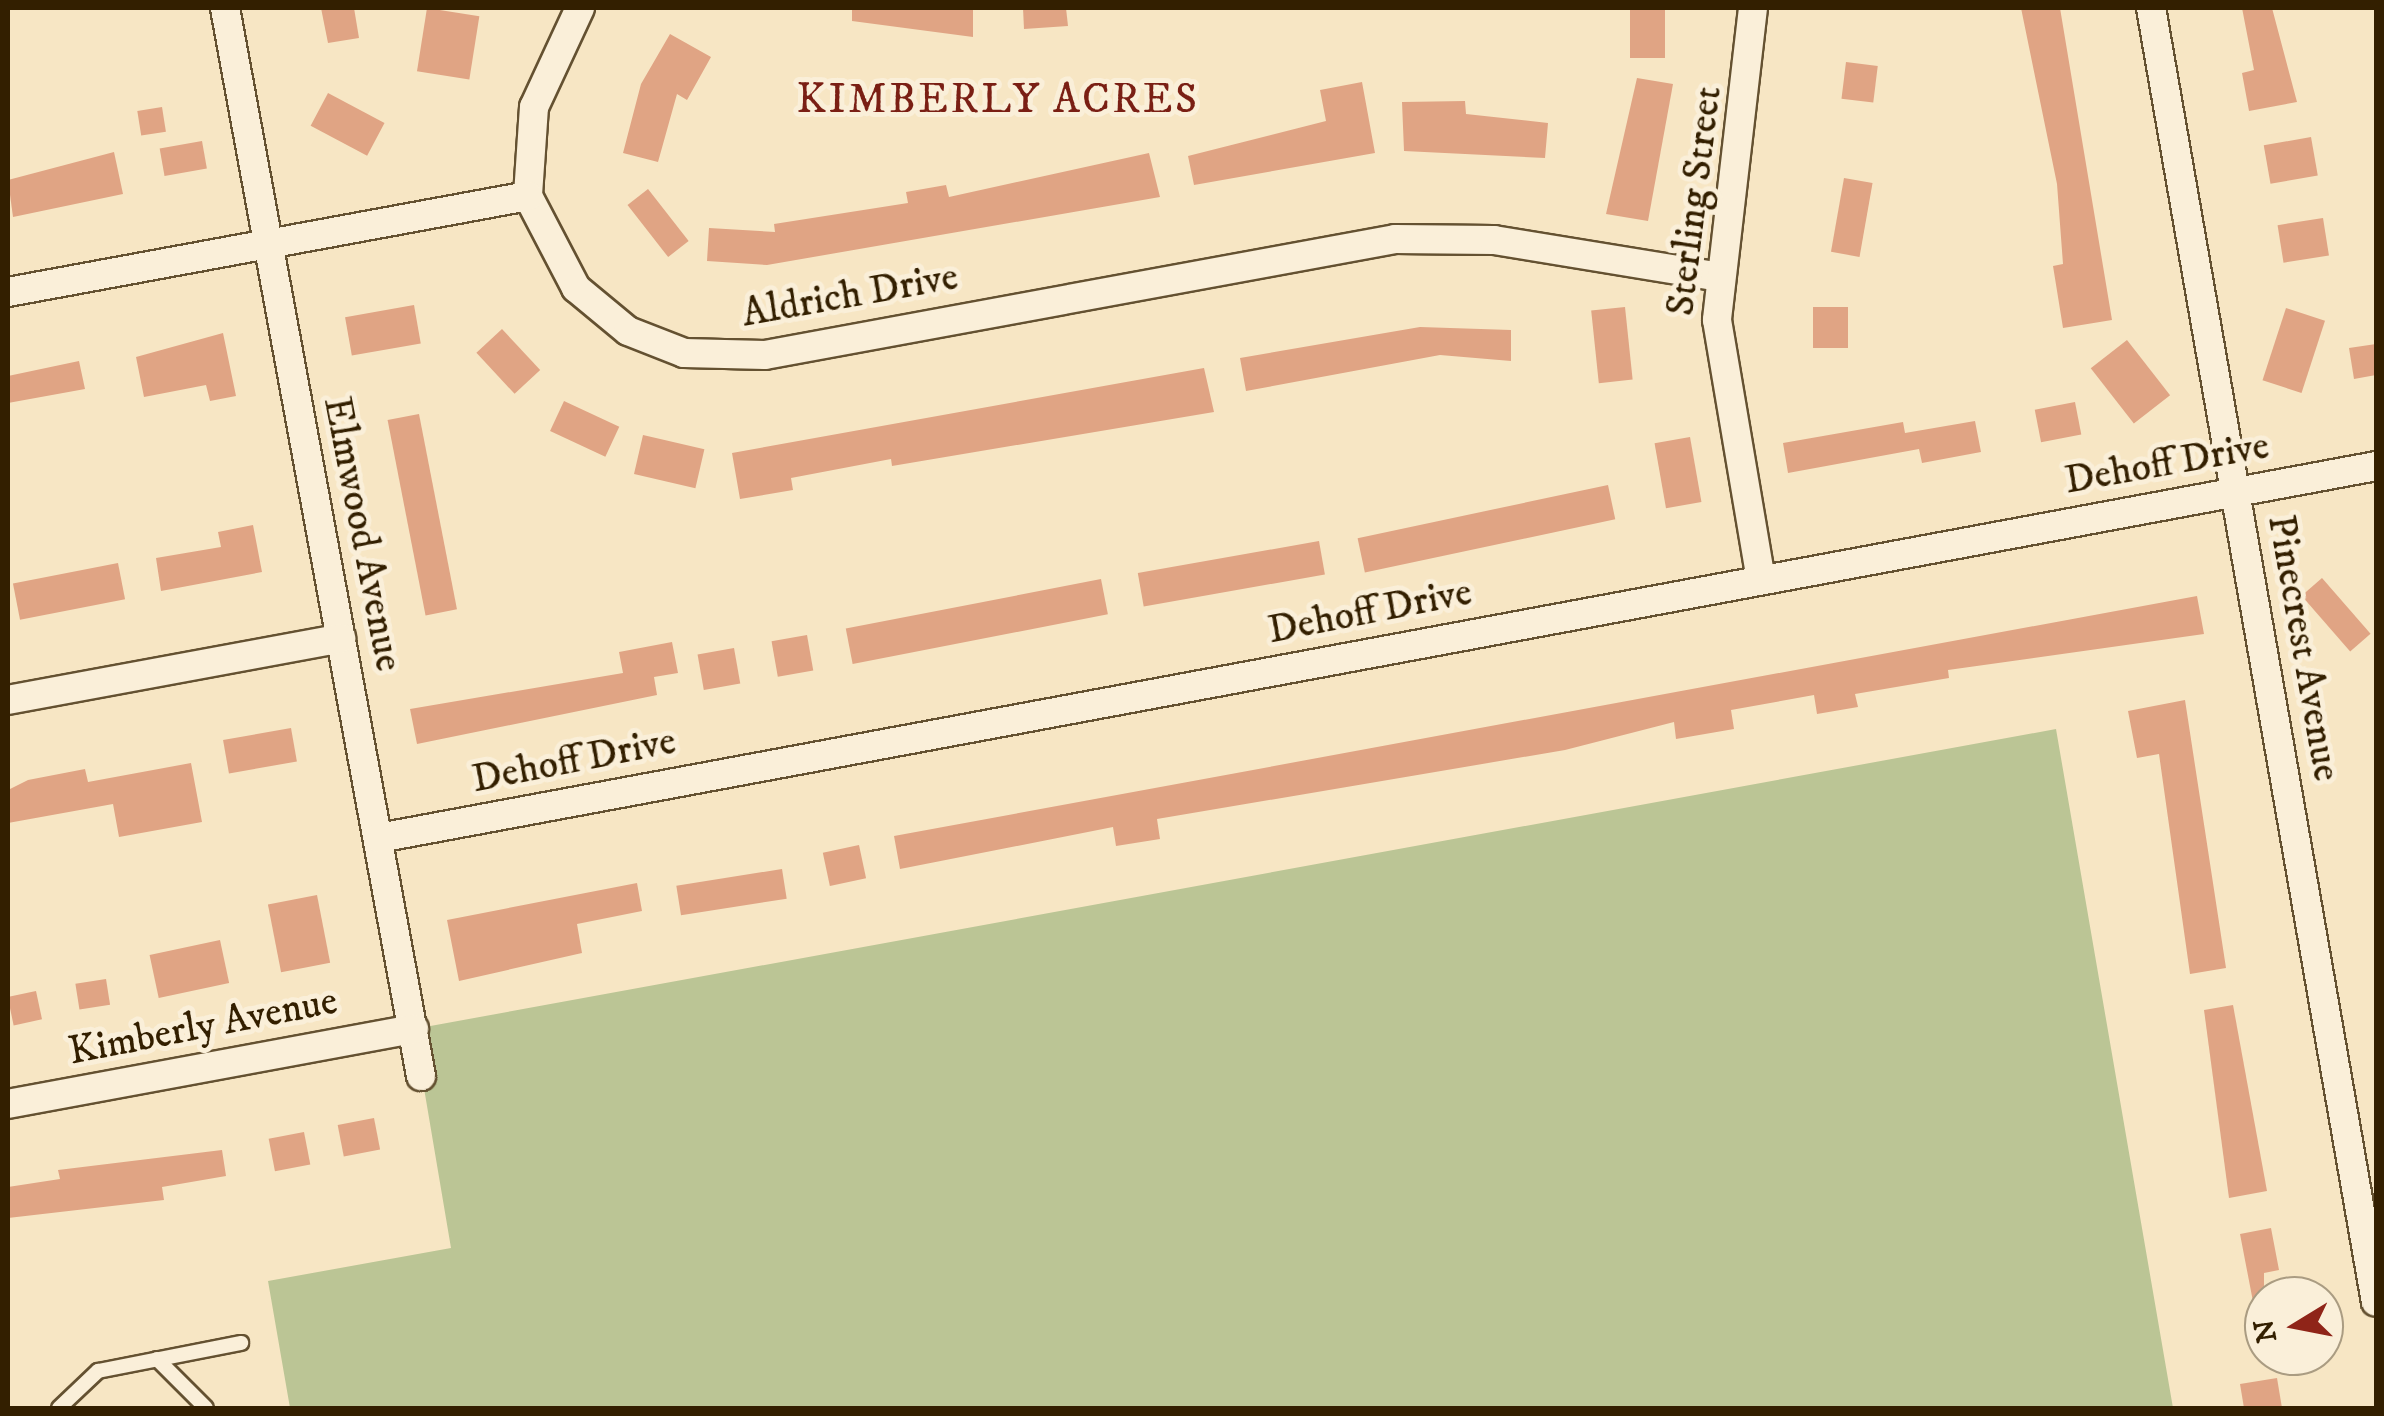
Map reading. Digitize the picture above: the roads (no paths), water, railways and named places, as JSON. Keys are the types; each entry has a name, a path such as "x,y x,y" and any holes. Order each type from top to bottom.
{"street":[{"name":"Elmwood Avenue","path":"225,8 420,1076"},
{"path":"8,292 528,196 534,107 580,8"},
{"name":"Sterling Street","path":"1752,8 1722,277 1720,356 1761,580"},
{"name":"Pinecrest Avenue","path":"2151,8 2376,1302"},
{"name":"Aldrich Drive","path":"528,196 554,257 610,319 663,347 718,358 1395,239 1494,240 1722,277"},
{"name":"Dehoff Drive","path":"379,838 2376,466"},
{"path":"8,700 341,638"},
{"name":"Kimberly Avenue","path":"8,1104 414,1029"}],"lane":[{"path":"59,1408 98,1370 241,1343"},
{"path":"157,1359 206,1408"}],"district":[{"name":"KIMBERLY ACRES","path":"998,100"}]}
